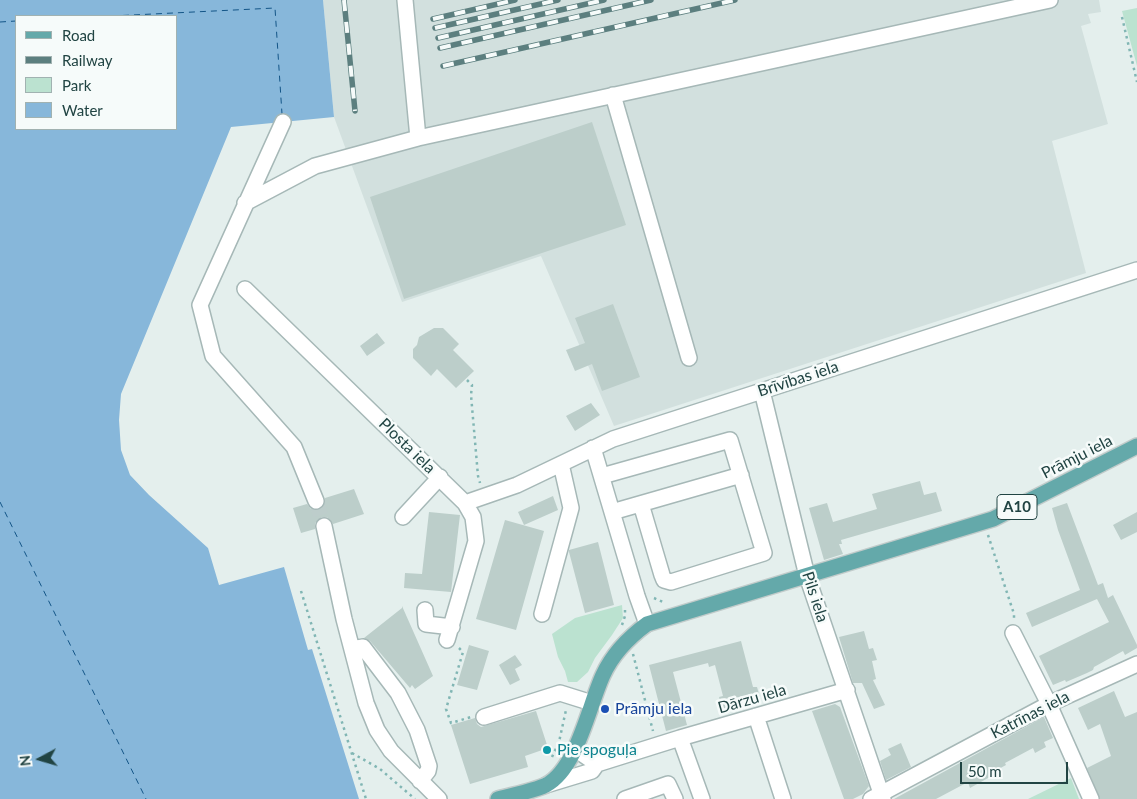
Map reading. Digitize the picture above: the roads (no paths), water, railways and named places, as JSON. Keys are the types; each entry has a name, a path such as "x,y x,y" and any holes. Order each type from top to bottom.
{"main road":[{"name":"Prāmju iela","path":"546,785 563,770 575,749 607,667 615,654 629,638 647,624 993,519 1137,446"},
{"name":"Dārzu iela","path":"508,798 546,785"}],"street":[{"path":"405,0 418,138"},
{"path":"245,203 315,166 418,138 1050,0"},
{"path":"613,95 689,358"},
{"path":"283,122 200,305 213,356 294,447 316,501"},
{"name":"Brīvības iela","path":"465,502 517,485 614,439 1137,270"},
{"name":"Plosta iela","path":"245,289 465,502 474,517 476,541 449,634 426,624 425,610"},
{"name":"Pils iela","path":"762,391 807,576 847,690 879,798"},
{"path":"602,476 730,440 764,553 671,582 664,580 641,504"},
{"path":"593,448 647,624"},
{"path":"542,614 571,508 561,464"},
{"path":"612,512 741,475"},
{"path":"403,517 440,478"},
{"path":"324,526 344,619 366,703 377,730 391,751 438,799"},
{"path":"1013,633 1049,704 1091,799"},
{"path":"352,649 362,647 401,701 416,730 429,766 428,771 420,781"},
{"name":"Katrīnas iela","path":"879,798 1049,704 1137,664"},
{"name":"Dārzu iela","path":"546,785 592,771 597,764 657,745 847,690"},
{"path":"484,717 560,693 592,703"},
{"path":"756,716 783,799"},
{"path":"680,738 701,799"},
{"path":"575,749 597,764"},
{"path":"625,799 668,784 675,799"}],"water":[{"path":"0,0 323,0 334,117 231,127 121,394 119,420 121,450 130,475 149,495 208,548 219,585 284,567 308,650 312,649 359,799 0,799"}],"tunnel":[{"path":"316,501 324,526"}],"railway":[{"path":"344,0 355,111"},
{"path":"433,19 515,0"},
{"path":"435,28 558,0"},
{"path":"438,38 604,0"},
{"path":"440,48 651,0"},
{"path":"443,66 735,0"}],"place":[{"name":"Prāmju iela","path":"605,709"},
{"name":"Pie spoguļa","path":"547,750"}]}
